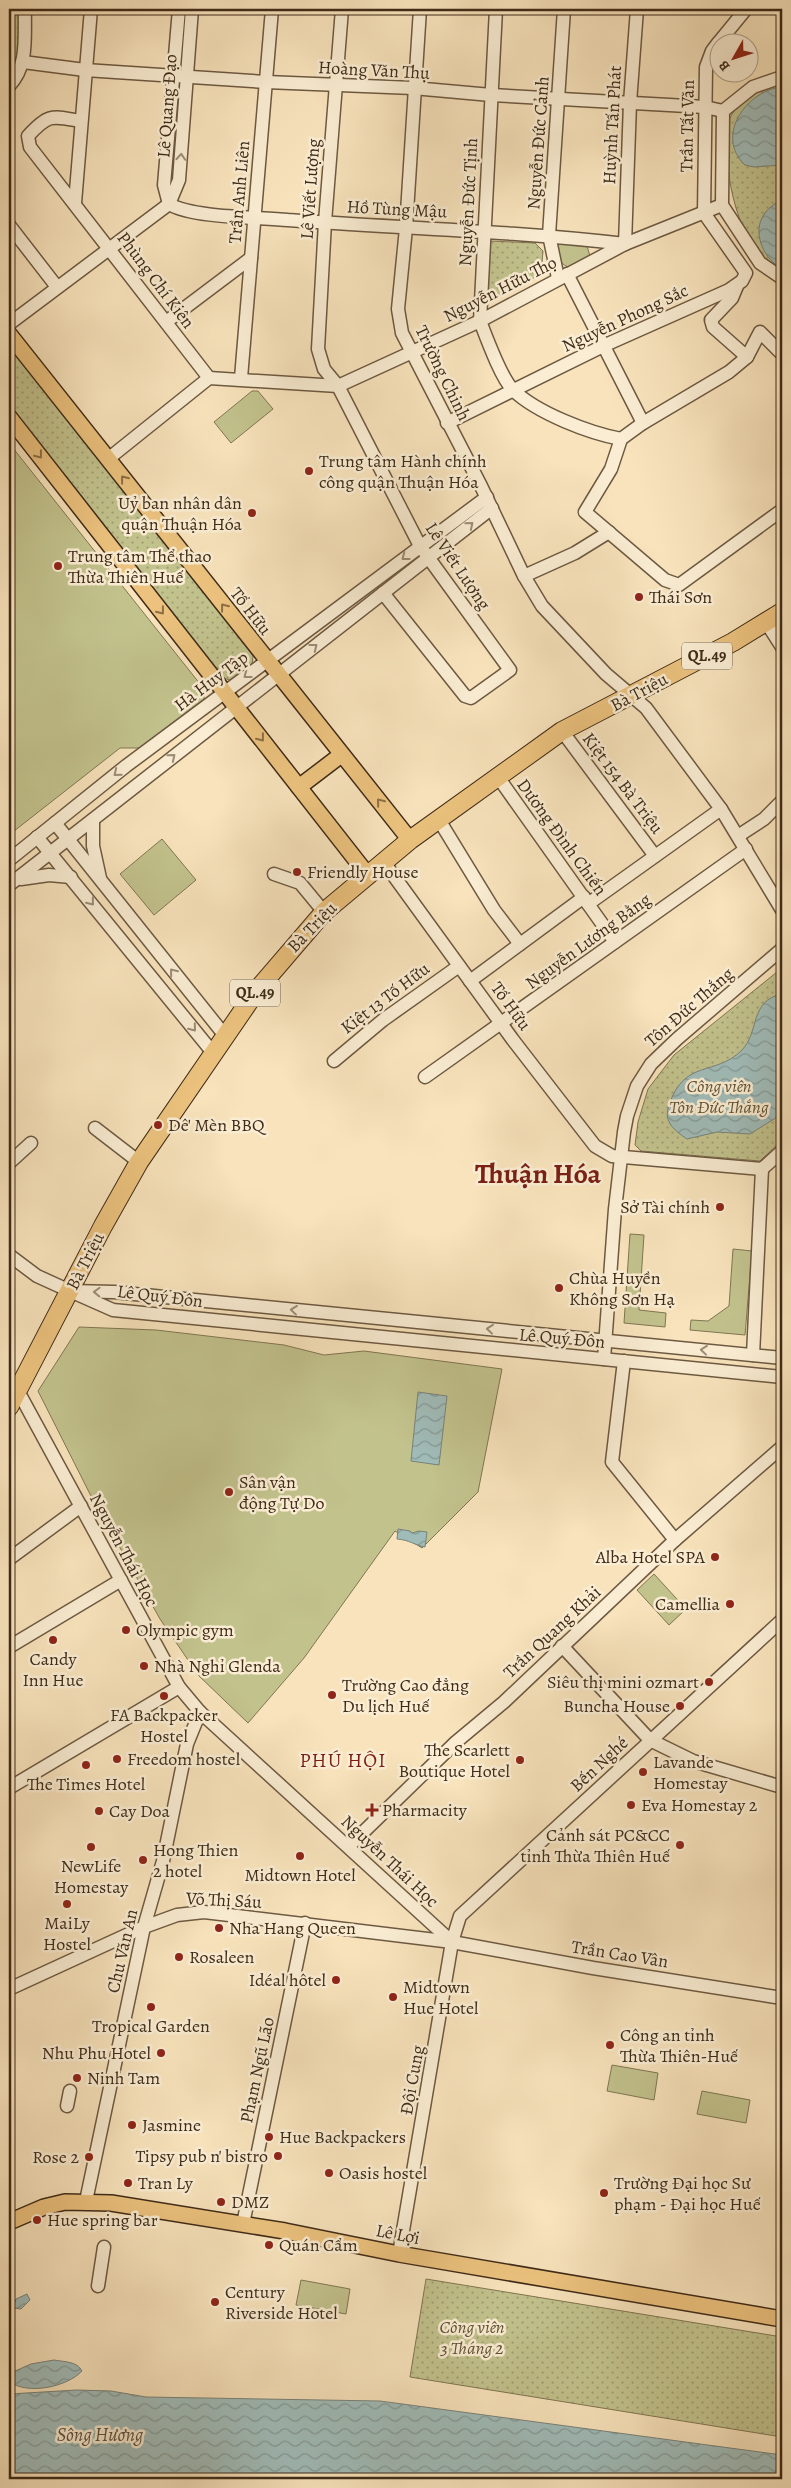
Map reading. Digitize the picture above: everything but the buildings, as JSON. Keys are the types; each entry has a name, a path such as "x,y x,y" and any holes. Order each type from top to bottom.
{"highway":[{"name":"Bà Triệu","path":"9,1406 139,1162 275,967 324,912 367,874 410,840 562,731 631,697 782,612"}],"main road":[{"name":"Tố Hữu","path":"9,334 277,675 410,840"},
{"path":"9,417 367,874"},
{"path":"299,787 341,754"},
{"name":"Lê Lợi","path":"9,2222 65,2202 111,2202 243,2224 399,2254 782,2319"}],"street":[{"path":"9,86 19,76 23,62 26,9"},
{"path":"75,203 91,9"},
{"name":"Lê Quang Đạo","path":"168,204 164,185 179,9"},
{"name":"Lê Quang Đạo","path":"9,324 168,204 179,180 192,9"},
{"name":"Trần Anh Liên","path":"240,378 272,9"},
{"name":"Lê Viết Lượng","path":"342,9 325,222 318,349 324,369 338,386 420,546 510,670 472,698 466,696 383,593"},
{"name":"Trường Chinh","path":"420,9 413,88 406,228 398,309 402,333 489,502 524,576 542,606 631,697"},
{"name":"Nguyễn Đức Tịnh","path":"496,9 483,231 480,321 499,366 513,390 565,422 600,435 621,439"},
{"name":"Nguyễn Đức Cảnh","path":"564,9 549,235 563,276 603,346 643,423"},
{"name":"Huỳnh Tấn Phát","path":"625,244 630,103 637,9"},
{"name":"Trần Tất Văn","path":"728,32 746,9"},
{"name":"Hoàng Văn Thụ","path":"23,62 85,70 266,82 413,88 491,96 705,107 723,111"},
{"name":"Trần Tất Văn","path":"704,213 706,67 708,62"},
{"path":"782,77 753,87 723,111 722,205 760,263 782,278"},
{"name":"Phùng Chí Kiên","path":"81,121 58,117 46,118 28,136 30,147 209,378"},
{"name":"Hồ Tùng Mậu","path":"168,204 180,210 254,217 406,228 549,235 625,244"},
{"name":"Nguyễn Hữu Thọ","path":"209,378 240,378 338,386 480,321 625,244 722,205"},
{"path":"704,213 746,273"},
{"path":"9,225 57,288"},
{"path":"166,322 251,258"},
{"path":"747,357 713,327 711,320 732,298 737,286 746,273 760,263"},
{"name":"Nguyễn Phong Sắc","path":"448,423 603,346 737,286"},
{"path":"782,354 760,332 747,357 729,372 643,423 621,439 611,468 585,512 665,580 679,585 782,510"},
{"path":"108,459 209,378"},
{"name":"Hà Huy Tập","path":"9,860 225,692 420,546 489,502"},
{"name":"Hà Huy Tập","path":"12,882 428,558 489,502"},
{"path":"524,576 575,553 609,532"},
{"path":"766,622 782,647"},
{"path":"631,697 646,708 721,809 782,910"},
{"name":"Kiệt 154 Bà Triệu","path":"562,731 656,856"},
{"name":"Dương Đình Chiến","path":"498,777 616,942"},
{"path":"738,836 764,819 782,801"},
{"path":"470,981 520,944 656,856 721,809"},
{"path":"92,820 93,846 101,883"},
{"path":"439,820 494,910 520,944"},
{"path":"55,823 101,883 226,1037"},
{"path":"38,837 214,1054"},
{"name":"Nguyễn Lương Bằng","path":"424,1078 746,849"},
{"name":"Tố Hữu","path":"383,861 501,1024 595,1146 612,1156 762,1169"},
{"path":"274,874 300,883 324,912"},
{"name":"Hà Huy Tập","path":"12,882 49,875 71,877"},
{"name":"Tôn Đức Thắng","path":"604,1359 621,1157 627,1116 637,1086 651,1064 677,1039 782,949"},
{"name":"Kiệt 13 Tố Hữu","path":"334,1061 383,1020 459,966"},
{"path":"95,1128 139,1162"},
{"path":"9,1163 31,1143"},
{"path":"753,1355 762,1169 782,1151"},
{"path":"9,1256 37,1276 70,1291"},
{"name":"Lê Quý Đôn","path":"70,1291 113,1292 782,1358"},
{"name":"Lê Quý Đôn","path":"70,1291 113,1310 782,1377"},
{"path":"322,1332 324,1313"},
{"path":"624,1361 612,1462 675,1540"},
{"name":"Nguyễn Thái Học","path":"18,1391 179,1687 200,1712 452,1942"},
{"name":"Trần Quang Khải","path":"349,1846 456,1742 504,1702 675,1540 782,1446"},
{"path":"9,1559 81,1506"},
{"path":"9,1647 122,1580"},
{"name":"Bến Nghé","path":"452,1942 460,1916 782,1620"},
{"path":"562,1646 650,1740 694,1761 782,1787"},
{"path":"9,1788 179,1687"},
{"name":"Chu Văn An","path":"86,2201 144,1927 162,1860 187,1744 200,1712"},
{"name":"Võ Thị Sáu","path":"9,1989 144,1927 177,1914 204,1912 452,1942"},
{"name":"Phạm Ngũ Lão","path":"243,2224 306,1923"},
{"name":"Trần Cao Vân","path":"452,1942 593,1968 782,1998"},
{"name":"Đội Cung","path":"399,2254 452,1942"},
{"path":"67,2106 70,2090"},
{"path":"98,2286 104,2247"}],"green space":[{"path":"9,9 23,9 16,69 9,79"},
{"path":"782,81 782,274 768,264 756,251 746,234 733,197 729,178 727,143 729,120 738,106 758,90"},
{"path":"490,241 535,243 543,251 541,274 491,300 483,291"},
{"path":"561,242 587,246 590,256 568,267 560,261 558,255 557,245"},
{"path":"9,343 253,656 252,667 233,681 220,677 9,407"},
{"path":"252,391 258,391 273,409 231,443 214,422"},
{"name":"Trung tâm Thể thao Thừa Thiên Huế","path":"9,443 204,689 204,699 139,748 120,748 9,835"},
{"path":"162,839 196,880 154,915 120,874"},
{"name":"Công viên Tôn Đức Thắng","path":"782,968 782,1140 760,1161 641,1151 635,1145 638,1122 648,1089 674,1055"},
{"path":"630,1234 644,1235 639,1310 666,1313 665,1327 624,1323"},
{"path":"733,1249 752,1251 745,1335 690,1330 691,1320 708,1321 729,1306"},
{"path":"79,1327 156,1330 284,1345 324,1355 364,1351 502,1369 478,1492 422,1548 395,1531 304,1658 248,1723 199,1676 160,1619 92,1498 38,1391"},
{"path":"654,1574 686,1609 669,1625 637,1590"},
{"path":"612,2065 658,2073 654,2100 607,2091"},
{"path":"702,2091 750,2100 746,2123 697,2114"},
{"name":"Công viên 3 Tháng 2","path":"426,2279 782,2337 782,2437 410,2377"},
{"path":"301,2280 350,2289 346,2314 296,2305"}],"water":[{"path":"782,87 782,165 754,167 745,165 736,153 733,141 734,128 739,116 757,96 769,90"},
{"path":"782,199 782,268 770,260 766,254 762,247 759,232 766,212"},
{"path":"782,994 782,1114 750,1134 717,1132 687,1139 674,1129 667,1116 669,1105 676,1090 683,1080 692,1074 732,1058 742,1050 748,1042 756,1017 764,1003"},
{"path":"418,1392 447,1396 439,1465 411,1461"},
{"path":"398,1529 412,1533 419,1531 427,1532 425,1547 397,1539"},
{"path":"27,2294 30,2300 21,2309 13,2308 16,2299"},
{"path":"54,2360 77,2365 82,2371 67,2381 47,2387 27,2388 10,2382 13,2372 31,2364"},
{"name":"Sông Hương","path":"77,2390 111,2391 146,2397 380,2401 782,2455 782,2479 9,2479 9,2394"}],"place":[{"name":"Trung tâm Hành chính công quận Thuận Hóa","path":"309,471"},
{"name":"Uỷ ban nhân dân quận Thuận Hóa","path":"252,513"},
{"name":"Trung tâm Thể thao Thừa Thiên Huế","path":"58,566"},
{"name":"Thái Sơn","path":"639,597"},
{"name":"Friendly House","path":"297,872"},
{"name":"Dê' Mèn BBQ","path":"158,1125"},
{"name":"Sở Tài chính","path":"720,1207"},
{"name":"Chùa Huyền Không Sơn Hạ","path":"559,1288"},
{"name":"Sân vận động Tự Do","path":"229,1492"},
{"name":"Alba Hotel SPA","path":"715,1557"},
{"name":"Camellia","path":"730,1604"},
{"name":"Olympic gym","path":"126,1630"},
{"name":"Candy Inn Hue","path":"53,1640"},
{"name":"Nhà Nghỉ Glenda","path":"144,1666"},
{"name":"Siêu thị mini ozmart","path":"709,1682"},
{"name":"Trường Cao đẳng Du lịch Huế","path":"332,1695"},
{"name":"FA Backpacker Hostel","path":"164,1696"},
{"name":"Buncha House","path":"680,1706"},
{"name":"Freedom hostel","path":"117,1759"},
{"name":"The Scarlett Boutique Hotel","path":"520,1760"},
{"name":"The Times Hotel","path":"86,1765"},
{"name":"Lavande Homestay","path":"643,1772"},
{"name":"Eva Homestay 2","path":"631,1805"},
{"name":"Pharmacity","path":"372,1810"},
{"name":"Cay Doa","path":"99,1811"},
{"name":"Cảnh sát PC&CC tỉnh Thừa Thiên Huế","path":"680,1845"},
{"name":"NewLife Homestay","path":"91,1847"},
{"name":"Midtown Hotel","path":"300,1856"},
{"name":"Hong Thien 2 hotel","path":"143,1860"},
{"name":"MaiLy Hostel","path":"67,1904"},
{"name":"Nha Hang Queen","path":"219,1928"},
{"name":"Rosaleen","path":"179,1957"},
{"name":"Idéal hôtel","path":"336,1980"},
{"name":"Midtown Hue Hotel","path":"393,1997"},
{"name":"Tropical Garden","path":"151,2007"},
{"name":"Công an tỉnh Thừa Thiên-Huế","path":"610,2045"},
{"name":"Nhu Phu Hotel","path":"161,2053"},
{"name":"Ninh Tam","path":"77,2078"},
{"name":"Jasmine","path":"132,2125"},
{"name":"Hue Backpackers","path":"269,2137"},
{"name":"Tipsy pub n' bistro","path":"278,2156"},
{"name":"Rose 2","path":"89,2157"},
{"name":"Oasis hostel","path":"329,2173"},
{"name":"Tran Ly","path":"128,2183"},
{"name":"Trường Đại học Sư phạm - Đại học Huế","path":"604,2193"},
{"name":"DMZ","path":"221,2202"},
{"name":"Hue spring bar","path":"37,2220"},
{"name":"Quán Cẩm","path":"269,2245"},
{"name":"Century Riverside Hotel","path":"215,2302"}],"district":[{"name":"Thuận Hóa","path":"538,1174"},
{"name":"PHÚ HỘI","path":"343,1760"}]}
